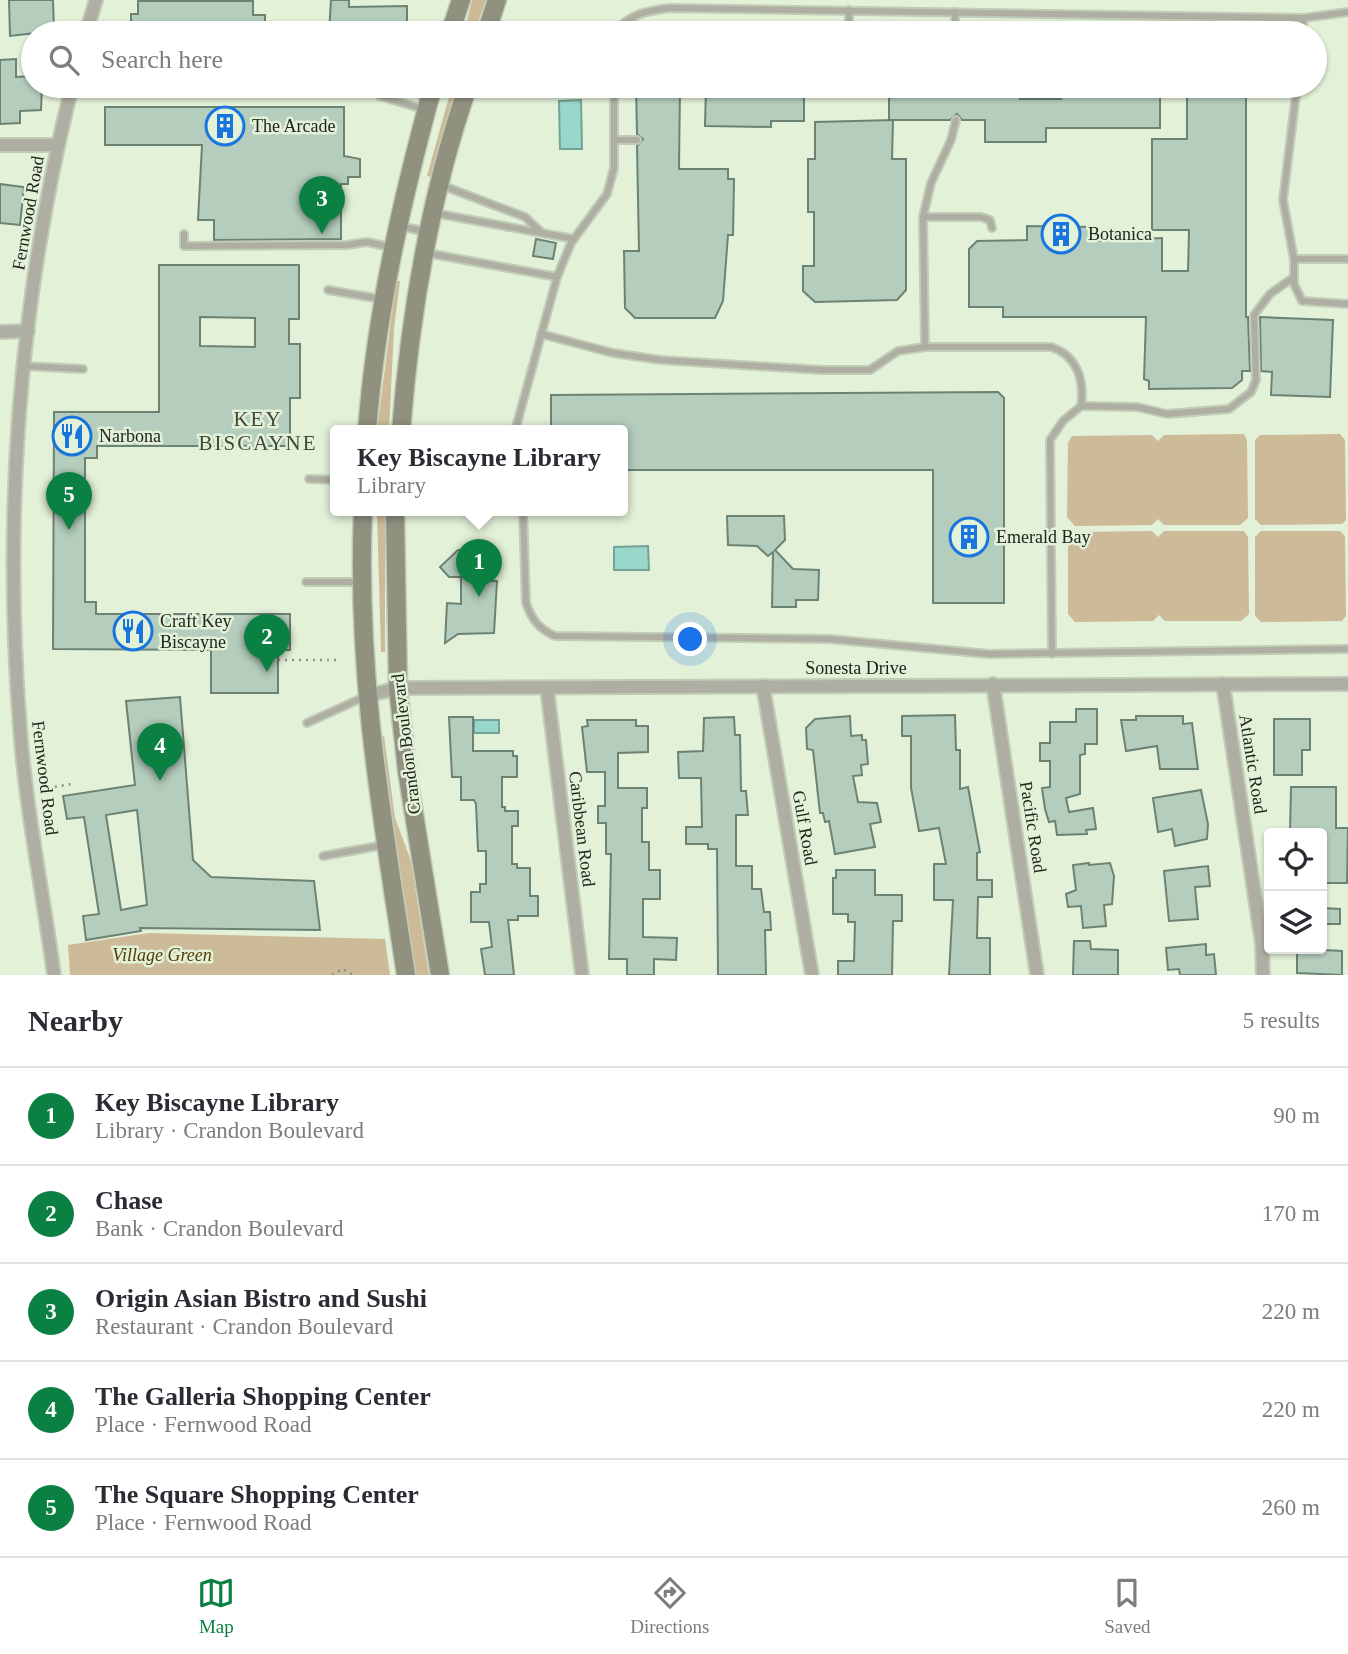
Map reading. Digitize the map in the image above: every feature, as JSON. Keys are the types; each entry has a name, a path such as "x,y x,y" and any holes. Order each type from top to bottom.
{"main road":[{"path":"454,21 461,0"},
{"path":"490,21 497,0"},
{"path":"368,425 383,300 393,247 430,98"},
{"path":"402,425 410,343 425,253 465,98"},
{"name":"Crandon Boulevard","path":"363,516 361,582 366,696 384,845 406,975"},
{"name":"Crandon Boulevard","path":"396,516 398,688 407,771 440,975"}],"street":[{"path":"90,21 96,0"},
{"name":"Fernwood Road","path":"54,975 27,792 16,674 13,539 27,331 57,145 69,98"},
{"path":"0,145 57,145"},
{"path":"0,332 27,331"},
{"name":"Pacific Road","path":"993,684 1037,975"},
{"name":"Atlantic Road","path":"1223,684 1262,944 1263,975"},
{"name":"Sonesta Drive","path":"366,696 398,688 1348,684"},
{"name":"Gulf Road","path":"763,686 812,975"},
{"name":"Caribbean Road","path":"547,688 582,975"}],"lane":[{"path":"625,21 646,11 669,8 1304,18 1348,12"},
{"path":"849,10 849,21"},
{"path":"955,12 955,21"},
{"path":"387,98 426,110"},
{"path":"517,425 557,277 573,239 607,194 614,168 614,98"},
{"path":"1296,98 1283,200 1294,259 1297,295 1302,301 1348,304"},
{"path":"925,347 923,217 931,183 951,140 956,121"},
{"path":"614,140 637,140"},
{"path":"441,184 525,217 542,233"},
{"path":"435,214 573,239"},
{"path":"923,217 981,216 990,220 992,228"},
{"path":"398,226 430,232"},
{"path":"184,234 184,246 347,245 367,242 393,247"},
{"path":"425,253 557,277"},
{"path":"1294,259 1348,259"},
{"path":"1052,654 1050,440 1063,421 1081,405 1137,407 1167,414 1229,409 1251,392 1256,380 1254,315 1270,294 1294,277"},
{"path":"328,290 383,300"},
{"path":"541,334 613,353 661,360 822,370 870,370 898,351 925,347 1051,347 1065,352 1073,360 1079,376 1081,405"},
{"path":"24,366 83,369"},
{"path":"309,479 330,480"},
{"path":"523,516 526,603 531,617 541,629 555,636 829,639 989,654 1348,649"},
{"path":"306,582 361,582"},
{"path":"307,723 366,696"},
{"path":"323,856 384,845"}],"path":[{"path":"278,660 340,660"},
{"path":"27,792 72,783"},
{"path":"332,975 342,969 353,975"}],"green space":[{"path":"472,0 486,0 478,21 467,21"},
{"path":"449,98 454,98 432,177 427,176"},
{"path":"396,281 400,281 394,328 389,425 378,425"},
{"path":"1244,434 1247,440 1248,518 1240,525 1164,525 1158,519 1152,525 1075,526 1067,517 1068,443 1072,436 1152,435 1158,441 1164,435"},
{"path":"1340,434 1345,440 1346,520 1342,524 1261,525 1255,519 1255,440 1260,435"},
{"path":"377,516 385,516 385,652 381,652"},
{"path":"1152,531 1158,537 1164,531 1244,531 1248,537 1249,614 1241,621 1165,621 1159,615 1153,621 1075,622 1068,614 1068,539 1073,532"},
{"path":"1261,531 1340,531 1345,536 1346,616 1342,621 1261,622 1255,616 1255,537"},
{"path":"384,736 395,818 411,861 429,975 416,975 380,737"},
{"name":"Village Green","path":"149,933 385,939 390,975 70,975 68,945"}],"water":[{"path":"581,100 582,149 560,149 559,101"},
{"path":"648,546 649,570 614,570 614,547"},
{"path":"474,720 499,720 499,733 474,733"}],"building":[{"path":"9,0 53,0 54,21 21,21 21,35 10,36"},
{"path":"331,0 349,0 349,7 407,6 407,21 330,21"},
{"path":"138,1 253,1 253,15 265,15 265,21 131,21 131,14 138,14"},
{"path":"16,59 16,77 21,77 21,98 42,98 41,110 20,111 20,123 0,124 0,60"},
{"path":"636,98 680,98 679,169 728,169 728,179 734,179 733,235 728,235 723,301 715,318 635,318 625,308 624,251 639,251 637,146 643,139 637,134"},
{"path":"706,98 804,98 804,121 771,121 771,127 705,126"},
{"path":"889,98 1160,98 1160,128 1046,128 1046,142 985,142 985,120 962,120 957,114 950,120 889,120"},
{"name":"Botanica","path":"1187,98 1246,98 1246,317 1250,371 1242,371 1242,380 1232,388 1149,389 1149,381 1144,379 1146,317 1003,317 1003,307 969,307 969,249 977,241 1027,240 1027,226 1095,227 1095,241 1162,238 1162,271 1188,271 1189,230 1152,230 1152,139 1187,139"},
{"path":"105,107 344,107 344,156 360,159 360,177 348,177 348,184 341,184 341,239 214,240 214,220 198,220 202,145 105,145"},
{"path":"893,120 892,159 906,159 906,290 897,300 815,302 803,291 803,266 814,266 814,212 808,212 808,159 815,159 815,122"},
{"path":"0,184 24,187 20,225 0,223"},
{"path":"536,239 556,243 553,259 533,256"},
{"path":"159,265 299,265 299,319 289,319 289,344 300,344 300,398 290,398 290,446 97,446 97,458 85,458 85,602 96,602 96,614 290,614 290,650 278,650 278,693 211,693 211,650 53,649 54,412 159,412","holes":["200,317 255,318 255,347 200,346"]},
{"path":"1260,317 1333,320 1330,397 1271,395 1272,372 1261,371"},
{"name":"Emerald Bay","path":"998,392 1004,398 1004,603 933,603 933,470 628,470 628,425 551,425 551,395"},
{"path":"727,516 784,516 785,540 775,550 793,569 819,570 818,600 796,600 796,607 772,607 773,552 768,556 757,546 728,545"},
{"path":"478,542 492,559 473,580 497,581 494,633 458,634 445,643 447,603 461,604 461,577 449,577 440,567 458,550 471,550"},
{"path":"180,697 193,860 211,877 314,881 320,930 140,928 141,931 86,940 83,916 99,914 84,817 67,819 63,796 135,785 126,701","holes":["137,810 147,905 121,910 106,815"]},
{"path":"1076,709 1097,709 1097,744 1085,744 1085,754 1080,755 1080,794 1066,798 1069,812 1093,808 1096,829 1086,830 1087,834 1057,835 1055,821 1049,822 1045,809 1042,788 1050,787 1050,761 1040,761 1040,743 1050,743 1050,722 1076,722"},
{"path":"955,715 956,750 960,750 960,789 968,787 980,852 977,853 977,880 992,880 992,897 978,897 977,938 990,938 990,975 949,975 953,900 934,900 934,864 946,864 939,828 919,831 911,788 911,736 902,736 902,716"},
{"path":"850,716 851,736 862,735 862,740 866,740 868,764 861,765 862,775 853,776 858,802 877,803 881,822 870,824 875,847 835,854 829,821 825,822 823,813 820,813 813,750 807,749 806,728 815,719"},
{"path":"1136,716 1183,716 1183,724 1192,723 1198,769 1160,769 1157,746 1126,751 1121,720 1136,720"},
{"path":"449,717 473,717 473,751 513,751 513,756 517,756 517,777 502,777 502,807 505,807 505,811 518,811 518,826 512,826 512,864 517,864 517,868 530,868 530,896 538,896 538,916 518,916 518,920 508,920 514,975 485,975 481,949 492,947 489,922 471,922 471,892 480,892 480,884 486,884 486,851 478,851 476,804 474,800 461,800 461,777 452,777"},
{"path":"734,717 735,735 740,735 741,791 746,791 748,815 736,815 736,866 752,866 752,889 761,889 764,912 770,912 771,930 765,930 766,975 718,975 717,849 708,849 708,844 686,844 686,827 702,827 701,778 679,778 678,752 703,751 704,718"},
{"path":"1274,719 1310,719 1310,750 1302,750 1302,775 1274,775"},
{"path":"587,720 636,720 636,726 648,726 648,752 618,753 618,788 647,788 647,808 642,808 642,842 649,842 649,870 660,870 660,899 643,899 643,937 677,938 676,960 654,959 654,975 627,975 627,959 609,959 611,854 606,854 606,823 598,823 598,806 605,806 605,772 587,772 582,727 588,726"},
{"path":"1291,787 1336,787 1336,828 1348,828 1347,883 1327,883 1327,828 1290,828"},
{"path":"1201,790 1208,824 1207,839 1175,846 1172,829 1158,832 1153,798"},
{"path":"1110,863 1114,876 1112,904 1104,905 1106,926 1083,928 1081,906 1068,907 1066,894 1076,890 1073,865"},
{"path":"1208,866 1210,886 1195,887 1198,919 1169,921 1164,871"},
{"path":"836,870 875,870 875,895 902,895 902,921 893,921 892,975 838,975 838,961 854,961 855,922 848,922 848,914 833,914 833,878 836,878"},
{"path":"1327,908 1340,909 1340,924 1327,924"},
{"path":"1074,941 1090,941 1091,949 1118,950 1118,975 1073,975"},
{"path":"1206,944 1206,955 1214,954 1216,975 1180,975 1179,969 1168,970 1166,948"},
{"path":"1342,951 1342,975 1297,973 1297,954"}],"place":[{"name":"The Arcade","path":"225,126"},
{"name":"Origin Asian Bistro and Sushi","path":"322,234"},
{"name":"Botanica","path":"1061,234"},
{"name":"Narbona","path":"72,436"},
{"name":"The Square Shopping Center","path":"69,530"},
{"name":"Emerald Bay","path":"969,537"},
{"name":"Key Biscayne Library","path":"479,597"},
{"name":"Craft Key Biscayne","path":"133,631"},
{"name":"Chase","path":"267,672"},
{"name":"The Galleria Shopping Center","path":"160,781"}],"district":[{"name":"KEY BISCAYNE","path":"258,431"}]}
